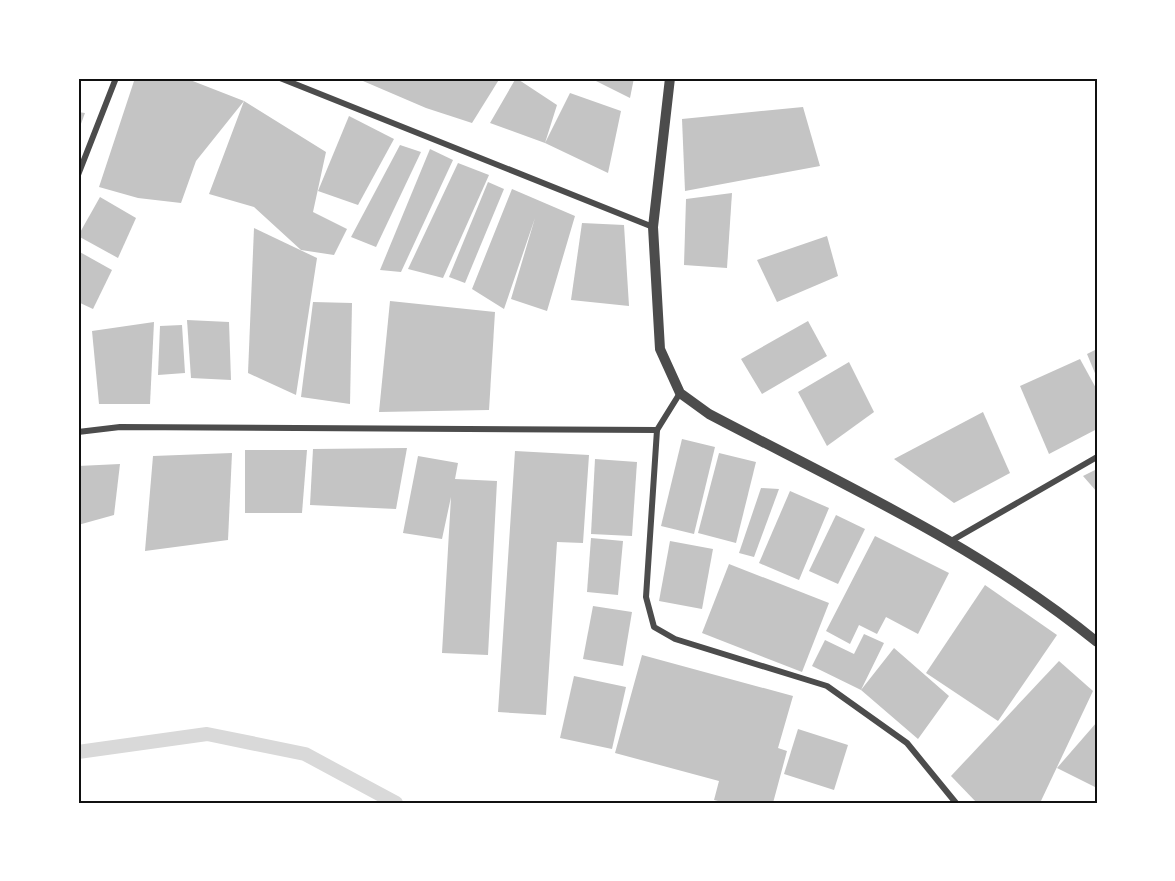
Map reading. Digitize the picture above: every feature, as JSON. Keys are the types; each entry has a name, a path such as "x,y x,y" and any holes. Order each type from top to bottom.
{"street":[{"path":"78,175 116,78"},
{"path":"280,78 653,228"},
{"path":"670,78 653,228 660,349 680,393 710,414 951,541 1055,608 1097,642"},
{"path":"680,393 657,430 646,597 654,627 675,639 827,686 907,744 956,803"},
{"path":"78,432 120,428 657,430"},
{"path":"951,541 1097,457"}],"building":[{"path":"135,78 185,78 244,101 196,161 181,203 138,198 99,187"},
{"path":"356,78 500,78 472,123 426,108"},
{"path":"516,78 557,105 545,143 490,123"},
{"path":"590,78 634,78 630,98"},
{"path":"570,93 621,111 608,173 545,143"},
{"path":"244,101 326,152 313,212 347,229 334,255 301,250 254,207 209,194"},
{"path":"803,107 820,166 685,191 682,119"},
{"path":"78,112 85,113 78,132"},
{"path":"349,116 394,139 358,205 318,191"},
{"path":"400,145 421,152 376,247 351,237"},
{"path":"430,149 453,160 401,272 380,270"},
{"path":"458,163 489,175 443,278 408,269"},
{"path":"488,182 504,189 465,283 449,277"},
{"path":"512,189 575,216 547,311 511,299 535,218 504,309 472,289"},
{"path":"732,193 727,268 684,265 686,199"},
{"path":"100,197 136,218 118,258 78,236"},
{"path":"582,223 624,225 629,306 571,300"},
{"path":"254,228 317,258 296,395 248,373"},
{"path":"827,236 838,276 777,302 757,260"},
{"path":"78,251 112,270 93,309 78,302"},
{"path":"390,301 495,312 489,410 379,412"},
{"path":"313,302 352,303 350,404 301,397"},
{"path":"187,320 229,322 231,380 191,378"},
{"path":"808,321 827,356 762,394 741,359"},
{"path":"154,322 150,404 99,404 92,331"},
{"path":"182,325 185,373 158,375 160,326"},
{"path":"1097,349 1097,378 1087,354"},
{"path":"1080,359 1097,390 1097,429 1049,454 1020,386"},
{"path":"849,362 874,412 827,446 798,392"},
{"path":"983,412 1010,473 954,503 894,459"},
{"path":"682,439 715,447 694,534 661,526"},
{"path":"407,448 396,509 310,505 313,449"},
{"path":"245,450 307,450 302,513 245,513"},
{"path":"515,451 589,455 583,543 557,542 546,715 498,712"},
{"path":"232,453 228,540 145,551 153,456"},
{"path":"719,453 756,462 736,543 698,533"},
{"path":"418,456 458,463 455,479 497,481 488,655 442,653 451,497 442,539 403,533"},
{"path":"595,459 637,462 632,536 591,534"},
{"path":"120,464 114,515 78,525 78,466"},
{"path":"1097,469 1097,492 1083,476"},
{"path":"761,488 779,489 754,557 739,553"},
{"path":"790,491 829,508 799,580 759,563"},
{"path":"836,515 865,529 838,584 809,571"},
{"path":"875,536 949,573 918,634 886,617 877,634 859,625 850,644 826,631"},
{"path":"591,538 623,541 618,595 587,592"},
{"path":"670,541 713,549 702,609 659,601"},
{"path":"729,564 829,603 802,672 702,633"},
{"path":"985,585 1057,635 998,721 926,673"},
{"path":"593,606 632,612 623,666 583,659"},
{"path":"864,634 884,643 861,690 812,666 825,640 854,654"},
{"path":"894,648 949,696 918,739 861,690"},
{"path":"642,655 793,696 778,748 787,751 773,803 726,803 714,800 719,781 615,753"},
{"path":"1059,661 1093,691 1040,803 977,803 951,776"},
{"path":"574,676 626,687 612,749 560,738"},
{"path":"1097,722 1097,788 1057,768"},
{"path":"798,729 848,745 834,790 784,774"}],"waterway":[{"path":"78,752 207,734 305,754 396,803"}]}
